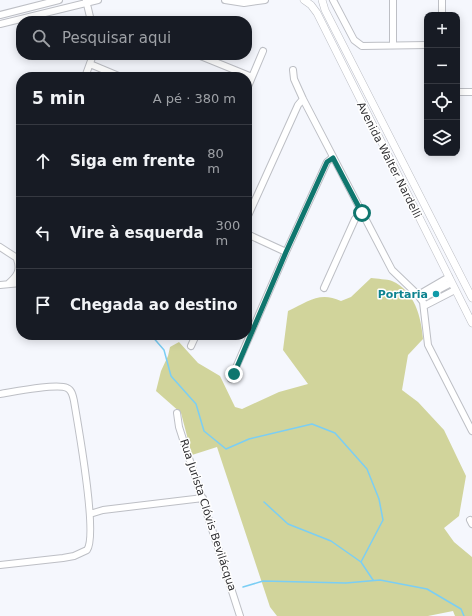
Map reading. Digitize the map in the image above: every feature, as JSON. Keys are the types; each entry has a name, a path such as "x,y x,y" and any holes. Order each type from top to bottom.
{"street":[{"path":"0,15 36,3 59,0"},
{"path":"31,16 98,0"},
{"path":"225,0 241,3 265,0"},
{"name":"Avenida Walter Nardelli","path":"304,0 311,5 317,13 472,323"},
{"name":"Avenida Walter Nardelli","path":"322,0 325,10 472,297"},
{"path":"333,0 354,40 362,46 424,45"},
{"path":"393,0 393,45"},
{"path":"442,0 442,12"},
{"path":"86,2 90,16"},
{"path":"0,24 16,20"},
{"path":"252,77 263,51"},
{"path":"87,72 91,60"},
{"path":"210,60 240,72"},
{"path":"90,64 109,72"},
{"path":"293,70 294,79 303,99 392,270 421,300 428,345 472,431"},
{"path":"460,92 472,92"},
{"path":"252,207 298,105 303,99"},
{"path":"252,331 327,162 333,158"},
{"path":"324,288 356,219 362,213"},
{"path":"252,236 286,252"},
{"path":"0,247 16,258"},
{"path":"8,284 16,277"},
{"path":"421,300 454,282 460,284 472,297"},
{"path":"0,285 16,283"},
{"path":"421,300 452,283"},
{"path":"191,346 194,340"},
{"path":"231,379 248,340"},
{"path":"0,394 51,387 66,387 70,390 74,401 90,514 90,544 87,550 83,553 63,558 0,565"},
{"name":"Rua Jurista Clóvis Bevilácqua","path":"177,413 180,427 240,616"},
{"path":"90,514 103,510 203,498"}],"green space":[{"path":"371,278 390,280 400,285 411,298 421,322 423,339 408,355 402,390 418,402 444,430 466,476 459,516 444,528 454,542 472,557 472,616 455,616 453,611 428,616 277,616 270,607 217,447 192,455 181,413 156,391 161,371 168,356 170,347 179,342 198,363 220,376 235,407 242,409 279,392 308,384 283,350 288,311 320,297 333,298 341,301 351,297"}],"waterway":[{"path":"155,340 164,350 171,376 196,404 204,431 226,449 249,439 312,424 335,433 367,469 379,499 383,520 361,562"},
{"path":"264,502 288,524 331,541 361,562 373,580"},
{"path":"243,587 263,581 346,583 380,580 427,589 461,609 464,616"}],"place":[{"name":"Portaria","path":"436,294"}],"route":[{"path":"234,374 286,252 327,162 333,158 362,213"}]}
